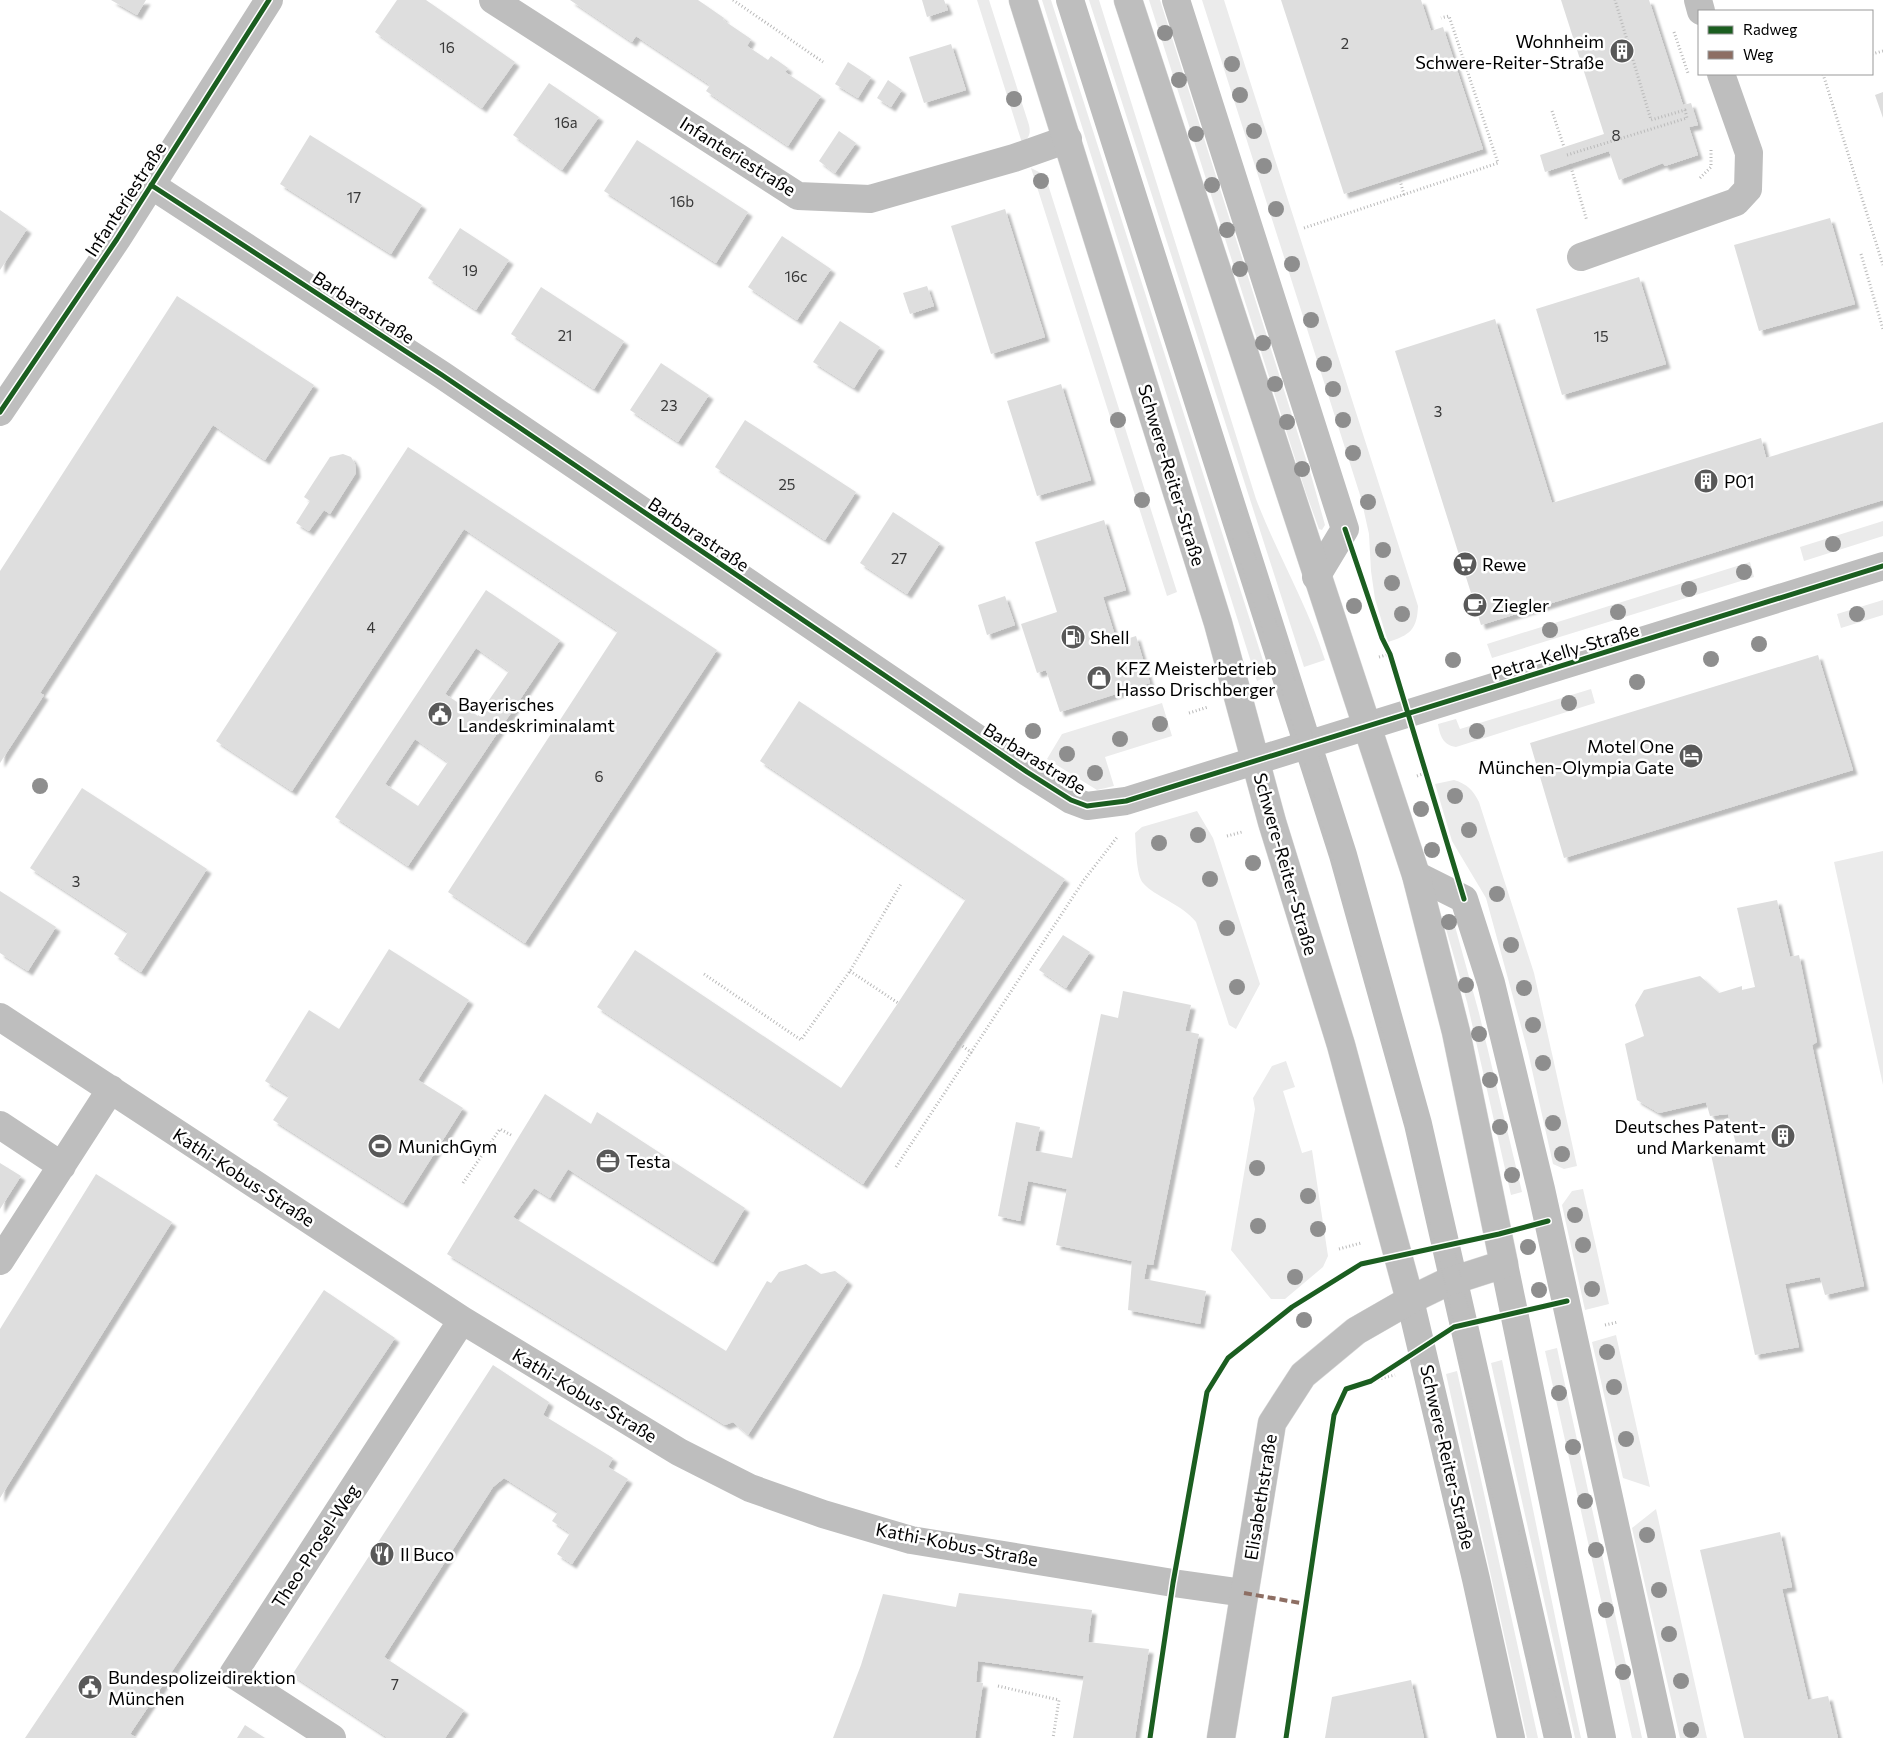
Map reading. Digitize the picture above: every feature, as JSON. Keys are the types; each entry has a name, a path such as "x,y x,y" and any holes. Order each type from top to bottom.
{"street":[{"name":"Infanteriestraße","path":"0,412 151,185 269,0"},
{"name":"Infanteriestraße","path":"493,0 798,196 870,199 1014,158 1068,139"},
{"name":"Schwere-Reiter-Straße","path":"1023,0 1218,622 1272,822 1341,1045 1422,1348 1511,1738"},
{"path":"1070,0 1343,855 1418,1124 1558,1738"},
{"path":"1128,0 1316,577 1368,726 1416,875 1456,1032 1602,1738"},
{"path":"1176,0 1345,529 1316,577"},
{"path":"1581,257 1736,202 1748,189 1749,153 1721,75"},
{"name":"Barbarastraße","path":"151,185 442,375 820,633 1071,800 1087,806 1126,801 1256,761"},
{"name":"Petra-Kelly-Straße","path":"1256,761 1883,566"},
{"path":"1416,875 1464,899 1491,983 1565,1292 1662,1738"},
{"name":"Kathi-Kobus-Straße","path":"0,1017 462,1320 679,1452 750,1488 802,1507 911,1540 1244,1593"},
{"path":"0,1261 111,1089"},
{"path":"0,1125 62,1166"},
{"name":"Elisabethstraße","path":"1221,1738 1272,1423 1303,1375 1356,1332 1410,1300 1454,1280 1504,1264"},
{"name":"Theo-Prosel-Weg","path":"332,1738 233,1674 462,1320"}],"path":[{"path":"733,0 823,62"},
{"path":"1567,155 1687,118 1684,110 1652,120 1615,0"},
{"path":"1304,228 1498,163 1449,16 1441,18"},
{"path":"1673,27 1690,82"},
{"path":"1823,75 1883,265"},
{"path":"1552,111 1564,148"},
{"path":"1698,180 1711,167 1711,146"},
{"path":"1570,164 1588,221 1595,219"},
{"path":"1399,177 1404,194"},
{"path":"1862,254 1883,330"},
{"path":"1386,646 1390,654"},
{"path":"1426,773 1427,780"},
{"path":"896,1167 1084,880 1110,844 1121,833"},
{"path":"704,974 801,1040 850,970 901,884"},
{"path":"850,970 898,1003"},
{"path":"957,1042 972,1053"},
{"path":"464,1183 500,1129 511,1135"},
{"path":"1371,1381 1422,1348"},
{"path":"998,1686 1059,1700 1053,1738"}],"shaded area":[{"path":"977,0 989,0 1029,125 1029,136 1022,143"},
{"path":"1042,0 1051,0 1268,676 1257,681"},
{"path":"1089,0 1099,0 1256,499 1310,619 1325,660 1304,667"},
{"path":"1149,0 1160,0 1311,475 1325,525 1322,530 1319,529 1306,493"},
{"path":"1202,0 1224,0 1418,606 1416,621 1411,630 1402,637 1388,642 1375,599 1369,534 1361,498"},
{"path":"1031,168 1045,175 1177,592 1167,596"},
{"path":"1883,521 1883,536 1804,561 1800,547"},
{"path":"1750,562 1754,577 1492,658 1487,644"},
{"path":"1883,600 1883,615 1841,628 1837,614"},
{"path":"1591,689 1595,703 1456,747 1445,742 1440,732 1438,724 1456,719 1460,729"},
{"path":"1162,703 1172,736 1105,757 1114,786 1097,790 1047,759 1062,734"},
{"path":"1454,780 1463,783 1469,788 1479,802 1534,973 1577,1166 1564,1169 1553,1164 1528,1052 1486,898 1452,841 1435,784"},
{"path":"1197,811 1213,838 1260,984 1236,1029 1229,1025 1196,922 1184,910 1148,888 1141,879 1138,867 1135,833 1142,827"},
{"path":"1883,851 1883,1085 1834,862"},
{"path":"1449,915 1453,919 1479,1013 1522,1192 1511,1195 1467,1002 1444,922 1445,917"},
{"path":"1286,1061 1295,1087 1283,1091 1302,1153 1312,1150 1328,1256 1323,1267 1285,1299 1271,1299 1231,1250 1255,1109 1253,1098 1272,1066"},
{"path":"1583,1189 1609,1304 1585,1310 1562,1205 1572,1191"},
{"path":"1616,1335 1650,1487 1623,1478 1592,1342"},
{"path":"1557,1348 1642,1738 1632,1738 1545,1351"},
{"path":"1502,1360 1581,1738 1575,1738 1491,1363"},
{"path":"1457,1371 1538,1738 1527,1738 1446,1374"},
{"path":"1656,1509 1707,1738 1680,1738 1632,1528"}],"building":[{"path":"111,0 146,0 137,15"},
{"path":"397,0 426,0 515,62 482,108 375,32"},
{"path":"570,0 698,0 751,39 747,46 768,60 771,56 788,68 785,72 821,96 788,146 706,91 710,85 636,36 632,42"},
{"path":"922,0 944,0 948,10 927,17"},
{"path":"1281,0 1421,0 1431,31 1443,27 1483,149 1344,194"},
{"name":"Wohnheim Schwere-Reiter-Straße","path":"1561,0 1649,0 1683,105 1691,103 1698,125 1689,127 1698,155 1665,166 1663,163 1619,180 1609,151 1545,172 1540,155 1604,134"},
{"path":"951,44 966,90 924,103 909,57"},
{"path":"848,62 871,77 858,98 835,84"},
{"path":"888,80 902,90 891,107 877,98"},
{"path":"549,83 599,117 562,170 513,135"},
{"path":"1883,92 1883,118 1875,95"},
{"path":"839,131 856,143 835,173 819,161"},
{"path":"310,135 422,205 391,254 280,184"},
{"path":"637,140 748,212 716,263 604,191"},
{"path":"1005,209 1045,337 991,354 951,226"},
{"path":"0,210 27,229 0,270"},
{"path":"1830,218 1855,304 1759,331 1734,245"},
{"path":"460,228 509,260 476,310 428,278"},
{"path":"782,236 831,269 797,320 748,287"},
{"path":"1639,277 1666,364 1562,395 1536,309"},
{"path":"927,286 934,306 910,314 903,293"},
{"path":"541,287 624,341 594,389 511,334"},
{"path":"177,296 314,385 265,460 213,425 40,693 44,695 0,763 0,571"},
{"name":"P01","path":"1495,319 1552,503 1761,438 1766,458 1883,422 1883,500 1481,625 1395,351"},
{"path":"840,321 880,347 854,388 813,362"},
{"path":"661,363 709,395 678,442 630,410"},
{"path":"1061,384 1091,480 1037,496 1007,401"},
{"path":"745,420 856,492 825,540 715,467"},
{"path":"408,447 717,650 525,943 448,892 618,631 464,529 292,791 216,741"},
{"path":"343,454 351,457 355,464 356,473 330,514 324,510 309,531 296,523 310,501 304,497 330,457"},
{"path":"893,512 940,543 907,594 860,563"},
{"path":"1104,520 1126,590 1103,597 1117,642 1136,636 1150,683 1060,712 1046,670 1037,673 1021,624 1057,612 1035,542"},
{"path":"486,590 560,640 408,866 335,817","holes":["476,648 509,671 478,716 445,694","415,739 448,762 418,806 385,784"]},
{"path":"1005,596 1015,625 987,635 978,605"},
{"name":"Motel One München-Olympia Gate","path":"1818,655 1853,770 1564,858 1530,743"},
{"path":"799,701 1065,879 863,1184 597,1007 635,950 841,1088 898,1003 966,899 760,761"},
{"path":"82,788 207,869 141,972 114,954 128,932 30,868"},
{"path":"0,891 56,927 28,971 0,953"},
{"name":"Deutsches Patent- und Markenamt","path":"1777,900 1790,957 1799,955 1817,1042 1812,1045 1864,1286 1825,1295 1820,1277 1785,1284 1799,1347 1755,1355 1710,1150 1736,1144 1728,1114 1710,1116 1706,1102 1659,1113 1637,1100 1625,1044 1644,1036 1635,1005 1644,990 1700,976 1719,993 1742,986 1742,990 1755,987 1737,908"},
{"path":"1063,935 1090,952 1066,988 1039,970"},
{"path":"389,949 469,1000 418,1080 463,1108 403,1203 273,1120 289,1096 265,1081 309,1010 339,1029"},
{"path":"1123,991 1191,1005 1185,1031 1199,1034 1153,1265 1147,1264 1144,1279 1206,1291 1200,1324 1128,1310 1132,1261 1056,1245 1067,1189 1028,1181 1020,1221 998,1216 1016,1122 1040,1127 1035,1151 1072,1158 1101,1014 1118,1018"},
{"path":"545,1094 591,1124 597,1112 745,1208 713,1262 568,1169 550,1198 534,1188 513,1217 726,1351 767,1281 771,1283 779,1272 806,1264 821,1274 835,1271 848,1281 748,1435 733,1422 725,1425 447,1254"},
{"path":"0,1163 21,1176 0,1209"},
{"path":"96,1174 172,1222 0,1498 0,1329"},
{"path":"324,1290 395,1338 130,1734 137,1738 25,1738"},
{"path":"493,1365 549,1402 543,1415 613,1458 608,1467 628,1479 572,1564 557,1554 570,1533 552,1521 558,1512 504,1478 493,1487 384,1657 464,1710 445,1738 388,1738 292,1675"},
{"path":"1780,1532 1792,1587 1782,1589 1808,1700 1828,1696 1838,1738 1744,1738 1700,1550"},
{"path":"959,1593 1092,1610 1088,1642 1149,1649 1135,1738 1073,1738 1084,1676 978,1661 976,1682 983,1683 975,1738 833,1738 861,1665 883,1594 956,1607"},
{"path":"1411,1680 1424,1738 1325,1738 1332,1697"},
{"path":"245,1725 265,1738 237,1738"}],"tram line":[{"path":"1060,0 1300,747 1382,1030 1445,1283 1546,1738"},
{"path":"1078,0 1379,943 1455,1250 1565,1738"}],"marked path":[{"path":"1244,1593 1306,1604"}],"cycle path":[{"path":"0,412 117,239 269,0"},
{"path":"151,185 442,375 1027,772 1071,800 1087,806 1126,801 1883,566"},
{"path":"1345,529 1382,638 1390,654 1464,899"},
{"path":"1150,1738 1173,1583 1207,1392 1228,1358 1292,1307 1361,1264 1499,1234 1548,1221"},
{"path":"1286,1738 1334,1415 1346,1389 1371,1381 1454,1327 1567,1301"}],"place":[{"name":"Wohnheim Schwere-Reiter-Straße","path":"1622,51"},
{"name":"P01","path":"1706,481"},
{"name":"Rewe","path":"1465,564"},
{"name":"Ziegler","path":"1475,605"},
{"name":"Shell","path":"1073,637"},
{"name":"KFZ Meisterbetrieb Hasso Drischberger","path":"1099,678"},
{"name":"Bayerisches Landeskriminalamt","path":"440,714"},
{"name":"Motel One München-Olympia Gate","path":"1691,756"},
{"name":"Deutsches Patent- und Markenamt","path":"1783,1136"},
{"name":"MunichGym","path":"380,1146"},
{"name":"Testa","path":"608,1161"},
{"name":"Il Buco","path":"382,1554"},
{"name":"Bundespolizeidirektion München","path":"90,1687"}]}
